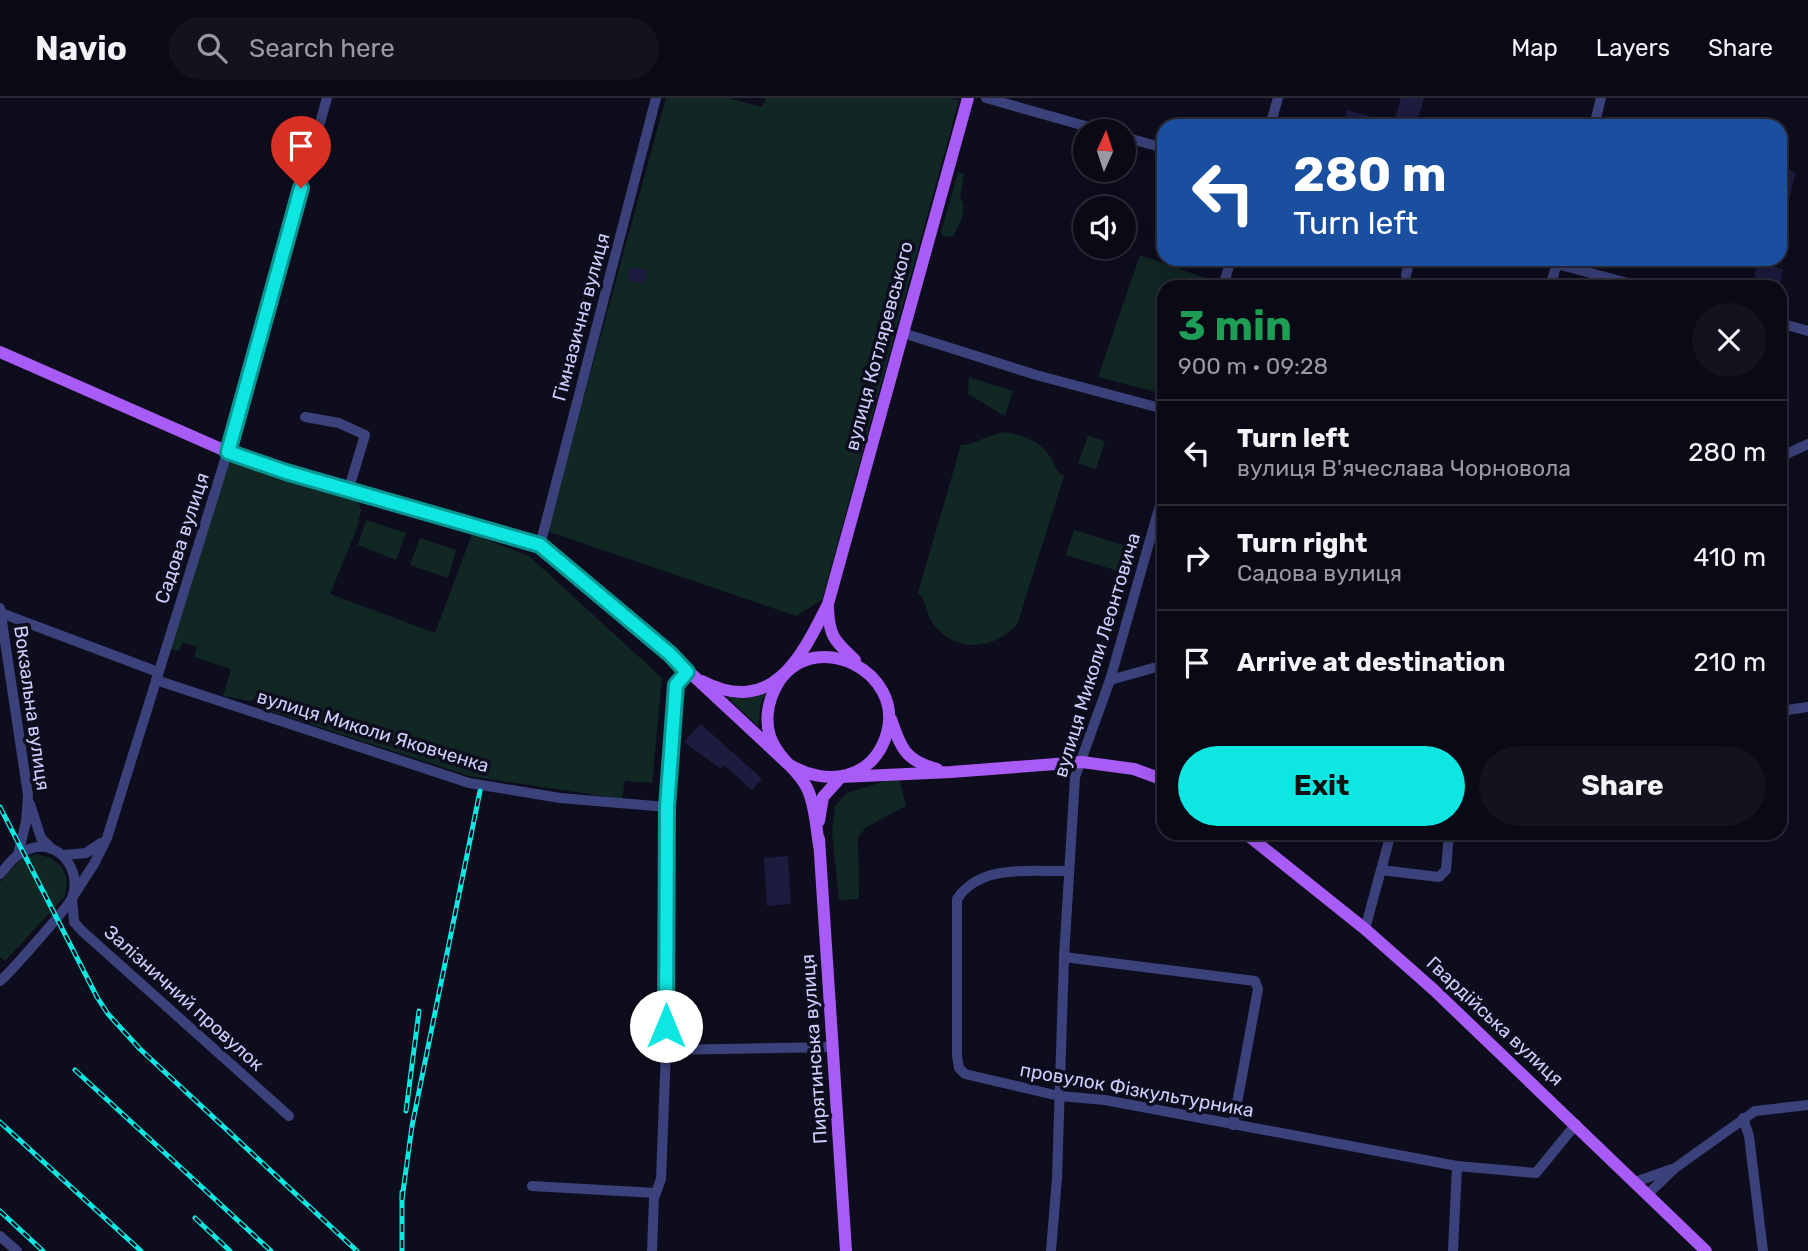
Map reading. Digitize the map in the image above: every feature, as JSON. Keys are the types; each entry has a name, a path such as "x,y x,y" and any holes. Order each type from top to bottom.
{"main road":[{"name":"вулиця Котляревського","path":"828,604 968,98"},
{"path":"0,352 228,452 286,472 540,545 670,654 788,764 804,774 822,778 1082,762 1135,769 1157,777"},
{"path":"828,604 829,627 833,640 876,681 885,696 898,740 908,757 921,765 951,772"},
{"path":"819,845 809,792 776,749 768,722 772,694 810,640 828,604"},
{"path":"687,672 717,689 734,693 762,690 796,666 821,658 848,660 864,668"},
{"path":"819,845 823,797 841,777 857,771 871,761 885,739 889,714"},
{"name":"Гвардійська вулиця","path":"1254,840 1365,929 1576,1124 1706,1251"},
{"name":"Пирятинська вулиця","path":"819,845 846,1251"}],"street":[{"name":"Садова вулиця","path":"72,898 107,838 228,452 327,98"},
{"name":"Гімназична вулиця","path":"540,545 656,98"},
{"path":"986,98 1073,123"},
{"path":"1272,119 1278,98"},
{"path":"1596,119 1601,98"},
{"path":"1136,140 1157,146"},
{"path":"1406,275 1408,266"},
{"path":"1571,266 1619,280"},
{"path":"1787,325 1808,331"},
{"path":"903,333 1036,375 1157,407"},
{"path":"304,417 339,423 365,435 349,488"},
{"path":"1787,454 1808,444"},
{"name":"вулиця Миколи Леонтовича","path":"1051,1251 1075,777 1110,680 1157,516"},
{"name":"Вокзальна вулиця","path":"0,608 28,795 26,822 18,854 0,874"},
{"name":"вулиця Миколи Яковченка","path":"1,613 157,676 469,783 561,798 667,807"},
{"path":"1110,680 1157,667"},
{"path":"652,1251 656,1193 661,1179 666,1050 667,807 676,685 687,672"},
{"path":"1787,710 1808,707"},
{"path":"0,981 72,898 74,879 71,864 64,855 52,849 41,838 28,795"},
{"path":"64,855 86,853 96,849 107,838"},
{"path":"1365,929 1389,840"},
{"path":"1381,870 1439,877 1446,870 1448,840"},
{"path":"18,854 31,848 52,849"},
{"name":"провулок Фізкультурника","path":"1069,872 997,873 980,878 957,899 959,1068 973,1078 1059,1096 1105,1100 1457,1166 1536,1173 1576,1124"},
{"name":"Залізничний провулок","path":"72,898 74,922 81,930 289,1116"},
{"path":"1064,957 1255,981 1258,989 1233,1125"},
{"path":"666,1050 833,1047"},
{"path":"1648,1194 1675,1167 1755,1111 1808,1105"},
{"path":"1743,1118 1749,1136 1763,1251"},
{"path":"1453,1251 1457,1166"},
{"path":"1635,1182 1675,1167"},
{"path":"532,1186 656,1193"},
{"path":"0,1236 16,1251"}],"green space":[{"path":"666,98 728,98 762,107 766,98 959,100 822,600 796,616 547,531"},
{"path":"958,172 964,174 960,197 962,217 953,236 944,237 941,233"},
{"path":"1140,255 1157,261 1157,266 1171,266 1211,280 1157,280 1157,392 1098,377"},
{"path":"969,377 1013,391 1005,416 968,394"},
{"path":"1005,432 1035,442 1049,455 1064,476 1017,625 997,640 973,645 962,644 941,632 932,622 918,593 961,445"},
{"path":"1088,436 1105,441 1096,469 1078,463"},
{"path":"228,461 357,499 361,510 357,528 330,594 435,633 472,534 529,556 662,678 652,783 625,781 622,799 469,776 267,710 264,693 251,701 223,696 231,669 194,657 197,647 183,642 179,651 169,648"},
{"path":"366,520 406,533 396,560 358,545"},
{"path":"1074,530 1126,546 1118,571 1066,555"},
{"path":"420,538 456,550 448,578 410,565"},
{"path":"768,692 761,702 758,726 727,697 748,698"},
{"path":"899,777 906,806 865,828 858,838 859,899 839,900 832,832 835,806 847,793"},
{"path":"37,854 51,858 62,867 67,880 65,896 5,961 0,957 0,882 22,858"}],"building":[{"path":"1401,98 1424,98 1418,119 1395,119"},
{"path":"1347,110 1380,119 1345,119"},
{"path":"1787,170 1796,172 1787,207"},
{"path":"1756,266 1783,269 1781,280 1754,277"},
{"path":"630,267 647,270 644,284 627,280"},
{"path":"701,724 762,779 752,790 724,765 721,769 684,742"},
{"path":"788,856 791,904 767,906 764,858"}],"railway":[{"path":"402,1199 412,1126 480,791"},
{"path":"0,807 108,1014 140,1049 357,1251"},
{"path":"406,1111 419,1011"},
{"path":"75,1070 271,1251"},
{"path":"0,1122 141,1251"},
{"path":"402,1192 402,1251"},
{"path":"0,1211 43,1251"},
{"path":"195,1218 230,1251"}],"route":[{"path":"301,188 228,452 286,472 540,545 670,654 687,672 676,685 667,807 666,1026"}]}
